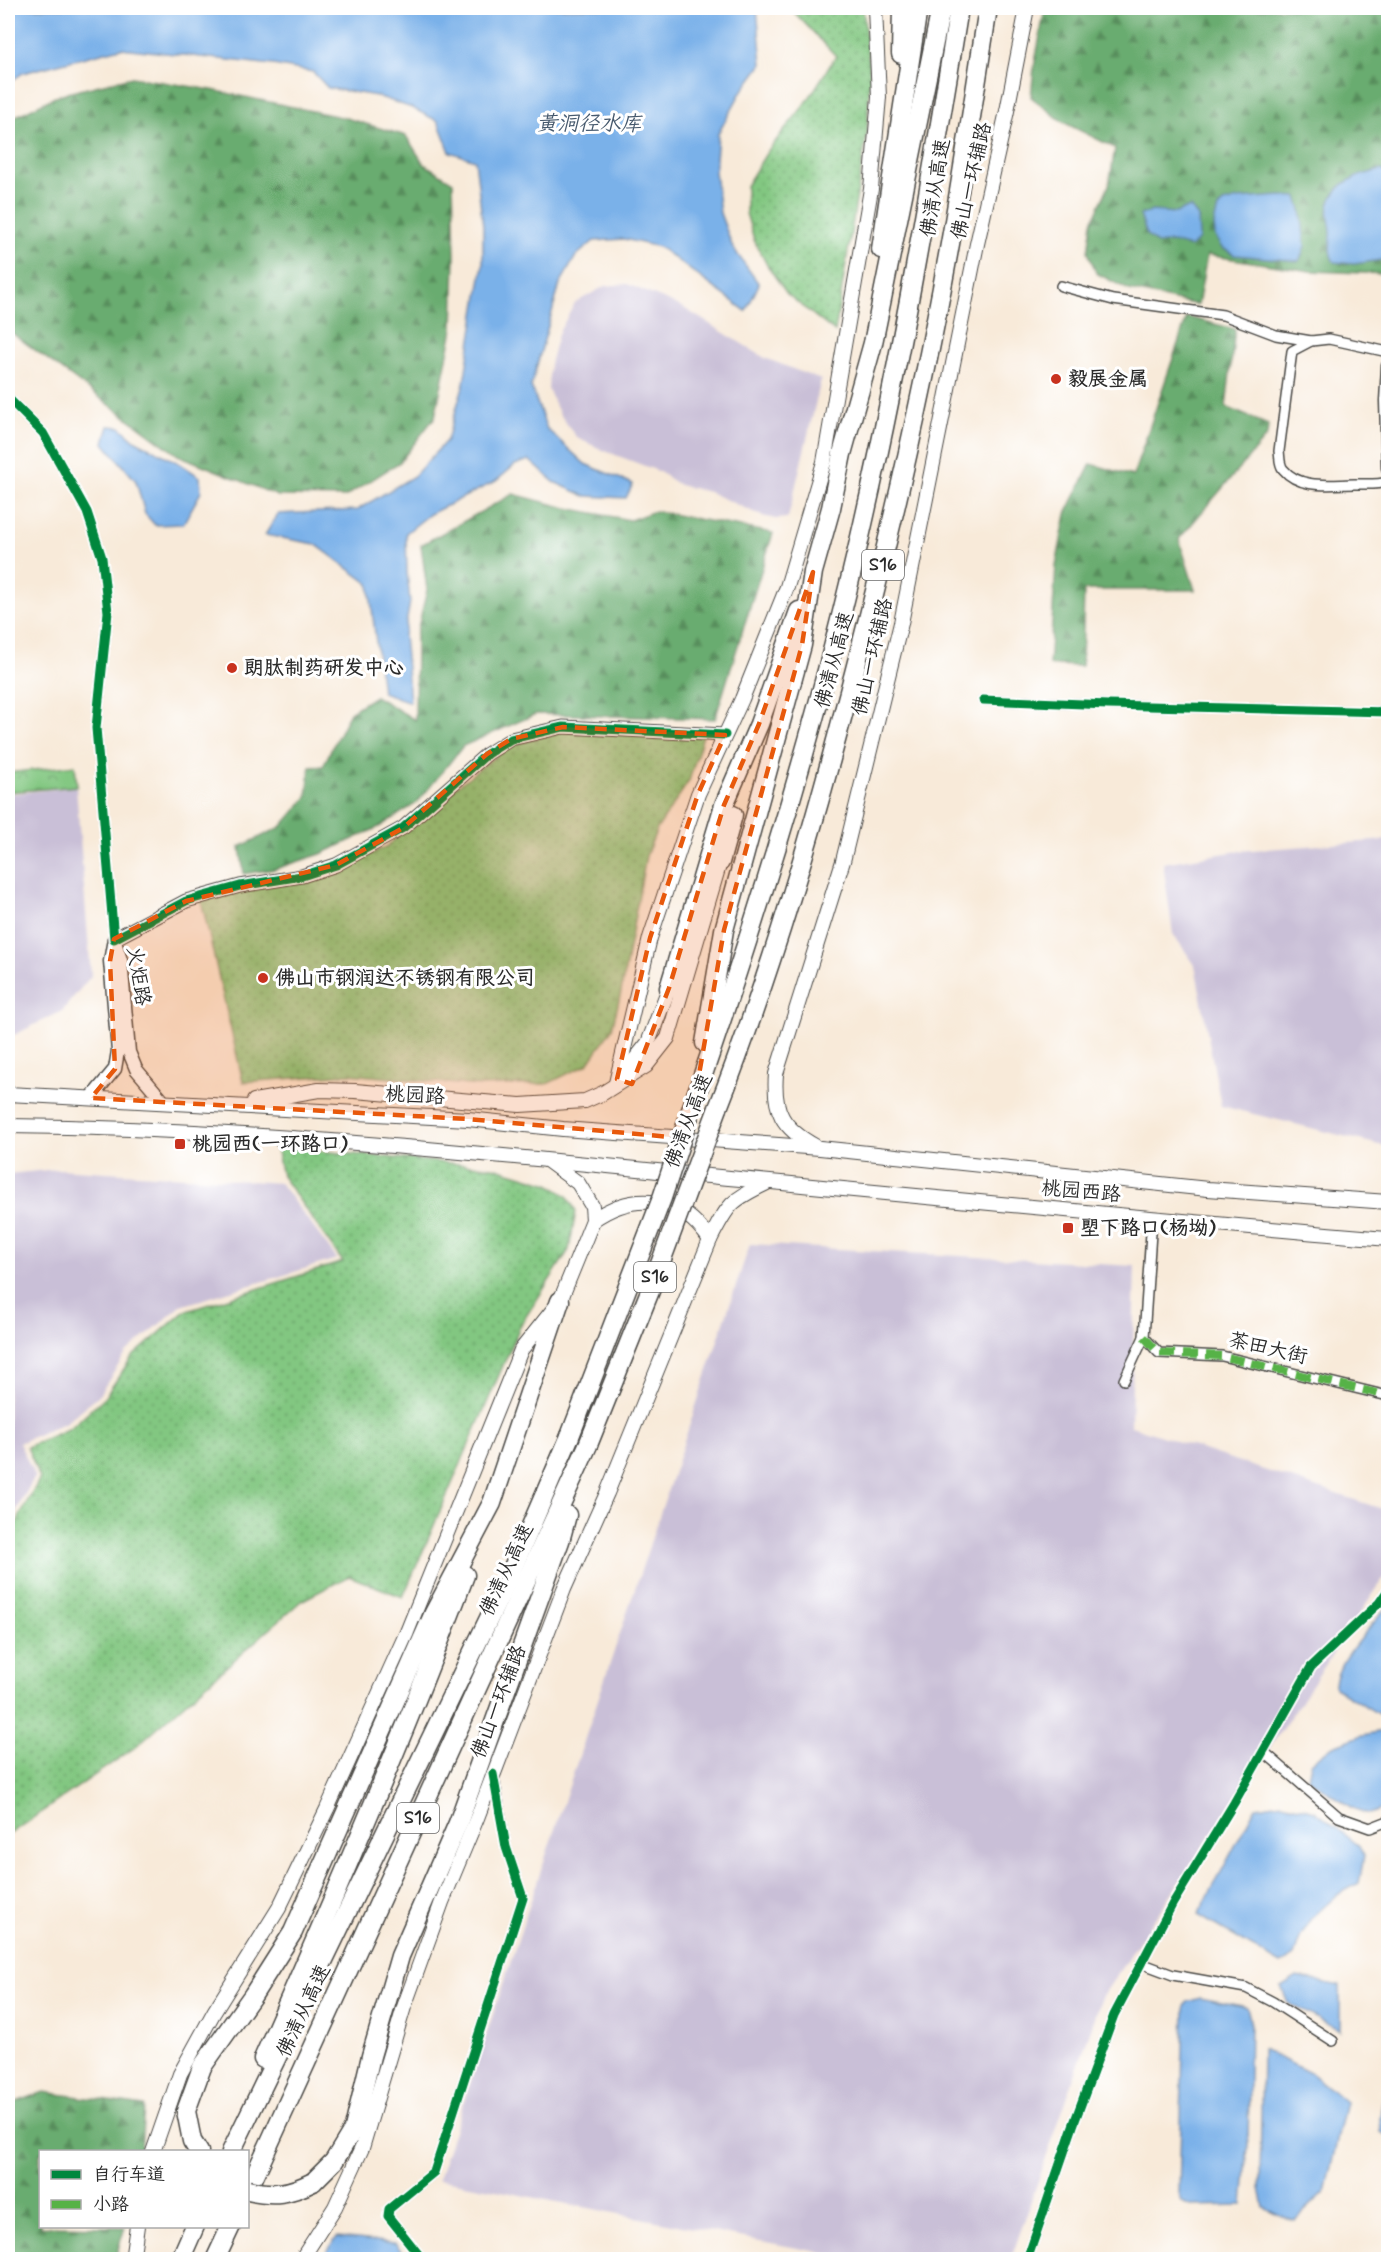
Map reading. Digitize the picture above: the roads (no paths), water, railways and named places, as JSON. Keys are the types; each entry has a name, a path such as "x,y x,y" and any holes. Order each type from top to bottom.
{"highway":[{"path":"896,145 902,8"},
{"path":"858,396 918,8"},
{"path":"720,862 759,724 813,572 831,508 842,454 873,344 941,8"},
{"name":"佛清从高速","path":"231,2150 484,1629 544,1499 627,1293 662,1198 775,858 851,574 908,315 959,8"},
{"name":"佛清从高速","path":"249,2188 580,1465 650,1291 745,1039 805,857 879,581 915,420 948,254 988,10"},
{"path":"695,1098 724,930 802,645 813,572"},
{"path":"669,988 724,805 759,724"},
{"path":"225,2150 351,1859 435,1655 492,1503 560,1301"},
{"path":"249,2190 266,2194 293,2192 313,2182 334,2161 354,2128 371,2056 400,1956 458,1823 560,1541 580,1465"},
{"path":"198,2150 192,2141 186,2111 202,2067 253,1995 293,1932 434,1613 492,1503"},
{"path":"215,2259 230,2228"},
{"path":"180,2259 193,2230"}],"main road":[{"path":"616,1083 650,938 698,794 742,699 787,587 824,462 871,189 879,97 875,8"},
{"name":"佛山一环辅路","path":"820,1148 798,1137 784,1122 777,1110 776,1074 843,861 902,623 1027,8"},
{"path":"229,1106 319,1090 520,1105 585,1101 603,1093 646,1066 668,1038 720,862"},
{"path":"616,1083 648,1043 669,988"},
{"name":"桃园路","path":"8,1094 468,1119 563,1129 820,1148"},
{"path":"8,1126 164,1130 546,1160 769,1182"},
{"name":"桃园西路","path":"820,1148 1208,1189 1389,1202"},
{"path":"153,2150 180,2074 214,2012 279,1908 327,1809 407,1632 520,1350 560,1301 592,1220 592,1206 578,1183 546,1160"},
{"name":"佛山一环辅路","path":"301,2259 334,2207 362,2148 404,2007 442,1902 564,1588 607,1494 710,1240 726,1208 740,1196 769,1182"},
{"name":"桃园西路","path":"769,1182 1389,1239"},
{"path":"592,1220 609,1208 629,1202 652,1201 671,1207 692,1218 710,1240"},
{"path":"132,2259 137,2228"}],"street":[{"path":"1061,286 1113,300 1223,315 1276,335 1311,341 1329,339 1389,352"},
{"path":"1311,341 1292,351 1279,451 1281,467 1292,477 1309,483 1325,485 1389,482"},
{"path":"1388,467 1386,401 1389,366"},
{"path":"8,398 43,433 87,512 102,558 108,612 96,728 114,939 186,901 240,886 302,876 336,865 403,828 487,754 511,739 563,727 725,735"},
{"path":"983,700 1389,712"},
{"name":"火炬路","path":"91,1098 115,1069 118,1051 110,961 114,939"},
{"name":"火炬路","path":"114,939 121,960 129,1052 136,1070 164,1102"},
{"path":"1124,1380 1144,1337 1152,1218"},
{"name":"茶田大街","path":"1144,1337 1159,1353 1222,1356 1389,1396"},
{"path":"1028,2259 1114,2015 1173,1902 1234,1803 1311,1667 1379,1603 1389,1590"},
{"path":"1263,1751 1339,1816 1370,1828 1389,1821"},
{"path":"423,2259 388,2216 388,2209 434,2172 523,1898 506,1847 493,1774"},
{"path":"1141,1963 1173,1975 1246,1988 1273,2002 1333,2041"}],"water":[{"name":"黄洞径水库","path":"8,8 757,8 762,64 740,94 718,134 715,172 720,213 733,248 759,284 746,311 659,247 624,239 594,241 576,256 560,284 531,386 547,429 585,464 633,484 626,498 585,496 554,482 529,460 515,465 496,481 430,514 406,533 410,602 404,635 410,702 382,692 369,584 315,544 265,535 278,514 357,510 414,476 447,440 464,383 483,264 483,226 475,160 450,152 438,121 412,108 377,96 328,88 313,72 273,65 121,48 23,73 8,83"},
{"path":"1381,170 1388,173 1388,259 1354,264 1334,262 1330,250 1331,230 1328,212 1332,197 1349,180"},
{"path":"1297,197 1301,210 1305,247 1299,261 1234,255 1221,247 1215,236 1214,223 1218,208 1223,203 1238,199"},
{"path":"1190,207 1198,217 1199,239 1190,247 1172,242 1157,244 1147,235 1140,215 1152,211 1176,213"},
{"path":"109,426 120,427 136,441 179,463 200,477 201,492 183,524 155,525 145,514 136,481 104,443"},
{"path":"1388,1606 1388,1717 1385,1718 1335,1688 1340,1668 1347,1657"},
{"path":"1388,1730 1388,1807 1369,1814 1352,1808 1308,1779 1311,1763 1333,1746 1363,1735"},
{"path":"1282,1803 1315,1811 1358,1845 1364,1856 1359,1883 1337,1895 1313,1917 1301,1935 1294,1955 1281,1964 1198,1915 1256,1807"},
{"path":"1297,1977 1340,1986 1340,2030 1288,2003 1281,1987"},
{"path":"1200,1998 1247,2007 1250,2019 1248,2145 1243,2205 1190,2206 1182,2202 1179,2193 1184,2009 1187,2002"},
{"path":"1262,2049 1310,2073 1346,2102 1325,2192 1295,2220 1264,2208 1260,2188"},
{"path":"1388,2070 1388,2136 1381,2132 1380,2117"},
{"path":"337,2237 395,2243 408,2259 322,2259"}],"place":[{"name":"毅展金属","path":"1056,379"},
{"name":"朗肽制药研发中心","path":"232,668"},
{"name":"佛山市钢润达不锈钢有限公司","path":"263,978"},
{"name":"桃园西(一环路口)","path":"180,1144"},
{"name":"塱下路口(杨坳)","path":"1068,1228"}]}
